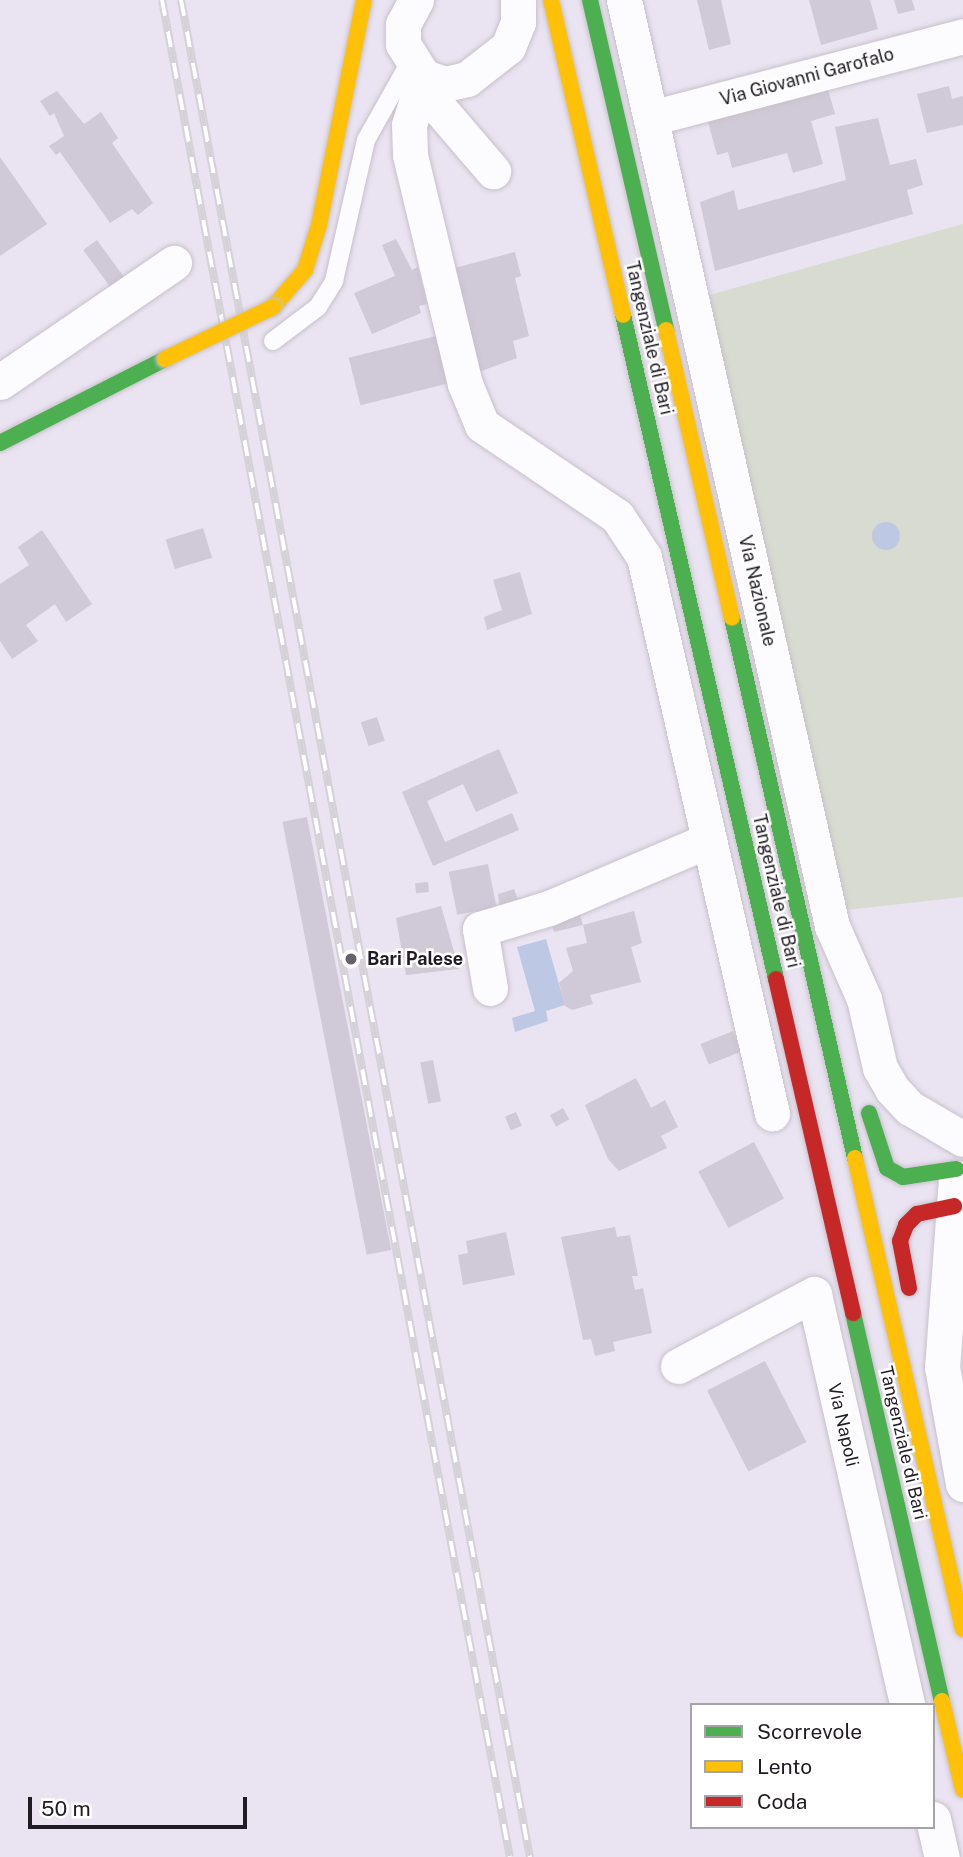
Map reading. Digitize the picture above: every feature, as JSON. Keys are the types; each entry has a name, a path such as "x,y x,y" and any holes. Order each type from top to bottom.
{"main road":[{"path":"0,443 273,307 305,270 319,225 364,0"},
{"name":"Tangenziale di Bari","path":"551,0 963,1790"},
{"name":"Tangenziale di Bari","path":"590,0 963,1629"},
{"path":"801,915 839,1002"},
{"path":"866,1101 887,1168 903,1177 961,1153"},
{"path":"900,1355 910,1309 900,1241 906,1225 917,1214 954,1206"}],"street":[{"path":"416,0 403,24 418,75 493,172"},
{"path":"418,75 445,84 467,79 488,64 508,47 519,22 517,0"},
{"name":"Via Nazionale","path":"624,0 832,926 864,999 880,1068 892,1089 910,1108 961,1153"},
{"name":"Via Giovanni Garofalo","path":"651,118 963,36"},
{"path":"418,75 409,125 410,155 465,384 482,425 617,516 644,557 772,1113"},
{"path":"0,382 174,263"},
{"path":"490,988 480,929 549,908 709,840"},
{"path":"961,1153 954,1206 942,1367 963,1484"},
{"name":"Via Napoli","path":"678,1366 814,1294 907,1703"},
{"path":"935,1827 942,1857"}],"lane":[{"path":"273,341 318,307 334,281 366,140 418,75"}],"shaded area":[{"path":"963,224 963,897 846,910 706,296"}],"water":[{"path":"886,522 896,526 900,536 896,546 886,550 876,546 872,536 876,526"},
{"path":"546,939 565,1005 546,1011 548,1021 515,1032 512,1018 535,1011 517,947"}],"building":[{"path":"697,0 721,0 731,44 709,50"},
{"path":"809,0 870,0 878,29 821,45"},
{"path":"894,0 912,0 915,10 898,14"},
{"path":"827,86 835,114 811,121 823,164 793,173 787,153 732,168 728,152 717,155 707,118"},
{"path":"949,86 952,99 963,96 963,125 927,133 917,94"},
{"path":"57,91 84,124 101,112 118,138 112,143 153,203 138,215 132,209 110,223 60,152 56,155 49,146 64,136 54,113 50,116 40,101"},
{"path":"878,118 890,165 916,159 923,185 907,190 913,214 715,271 700,202 734,190 738,210 846,180 835,127"},
{"path":"0,157 47,224 0,256"},
{"path":"396,239 412,270 418,267 427,304 419,306 421,313 372,334 354,293 395,276 382,245"},
{"path":"97,240 125,278 111,288 83,250"},
{"path":"515,252 521,276 515,278 529,336 513,341 517,358 473,374 447,270"},
{"path":"436,336 448,384 361,405 349,358"},
{"path":"203,528 212,558 175,569 166,539"},
{"path":"42,530 92,604 66,622 55,604 26,625 38,641 12,659 0,641 0,584 29,565 18,547"},
{"path":"520,572 532,614 487,630 484,617 502,610 493,580"},
{"path":"377,717 385,741 369,746 361,722"},
{"path":"499,749 518,793 476,812 463,784 427,801 445,842 512,813 519,830 433,866 402,792"},
{"path":"307,817 391,1250 367,1255 282,822"},
{"path":"488,864 496,907 457,915 449,872"},
{"path":"428,882 429,892 416,893 415,883"},
{"path":"514,889 518,900 500,908 498,894"},
{"path":"441,906 459,969 406,975 396,918"},
{"path":"579,911 583,925 554,932 551,922"},
{"path":"634,911 642,943 631,947 641,982 590,995 593,1004 572,1010 565,1006 559,983 573,971 566,948 587,943 583,925"},
{"path":"733,1031 741,1051 709,1065 701,1044"},
{"path":"433,1060 441,1101 428,1104 420,1062"},
{"path":"636,1078 651,1108 665,1100 678,1127 661,1136 667,1148 619,1171 608,1159 585,1105"},
{"path":"563,1108 569,1119 556,1127 550,1115"},
{"path":"516,1112 522,1126 511,1130 505,1117"},
{"path":"754,1142 784,1199 728,1228 698,1172"},
{"path":"615,1227 617,1237 630,1235 638,1276 632,1276 635,1290 643,1288 652,1333 613,1342 615,1351 595,1356 591,1339 583,1340 561,1237"},
{"path":"506,1232 515,1275 463,1285 458,1255 468,1253 466,1241"},
{"path":"765,1361 806,1442 748,1472 707,1391"}],"railway":[{"path":"162,0 510,1857"},
{"path":"181,0 530,1857"}],"traffic: fast":[{"path":"590,0 666,330"},
{"path":"623,315 776,979"},
{"path":"0,443 165,359"},
{"path":"732,618 855,1158"},
{"path":"869,1113 887,1168 903,1177 956,1169"},
{"path":"853,1313 942,1701"}],"traffic: slow":[{"path":"273,307 305,270 319,225 364,0"},
{"path":"551,0 623,315"},
{"path":"165,359 273,307"},
{"path":"666,330 732,618"},
{"path":"855,1158 963,1629"},
{"path":"942,1701 963,1790"}],"traffic: jam":[{"path":"776,979 853,1313"},
{"path":"909,1288 900,1241 906,1225 917,1214 954,1206"}],"place":[{"name":"Bari Palese","path":"351,959"}]}
